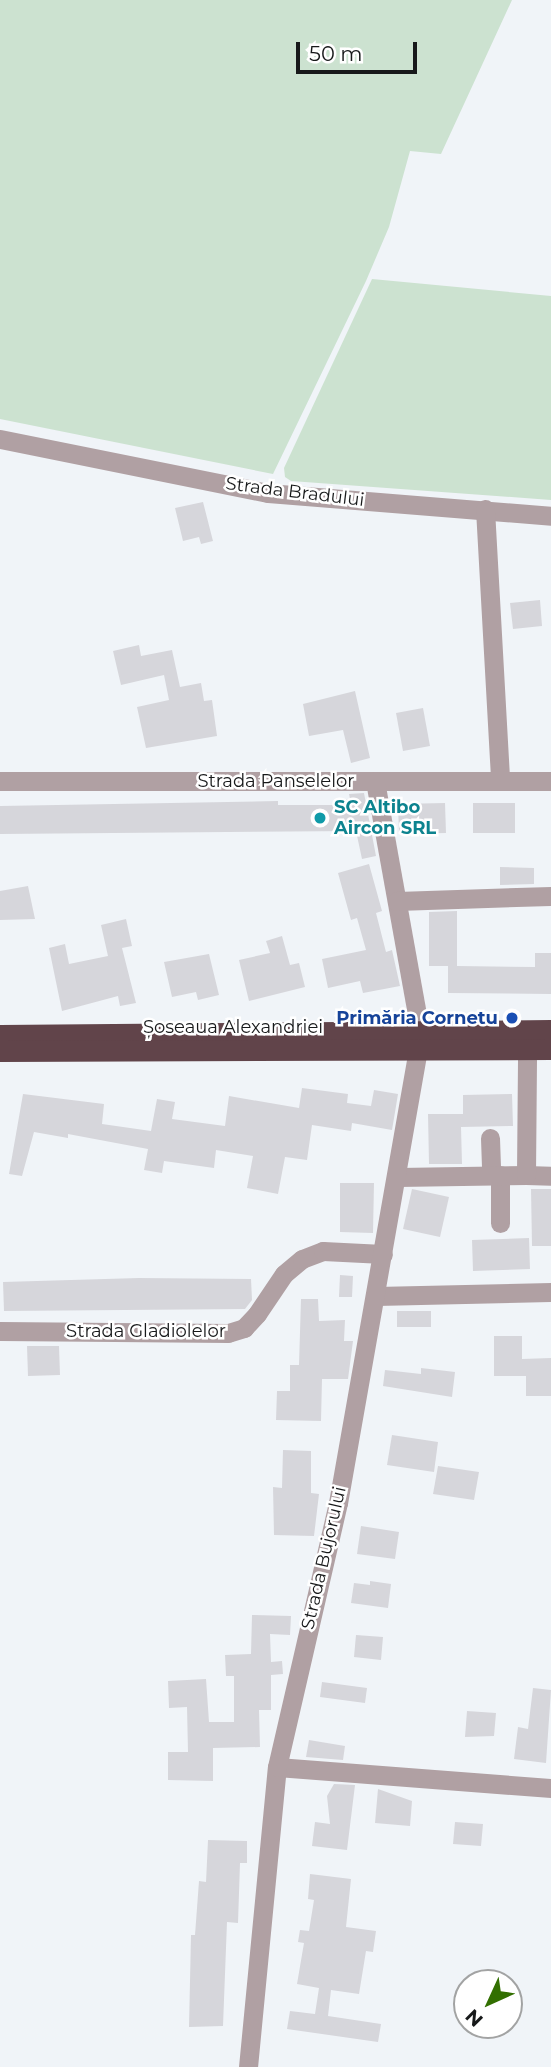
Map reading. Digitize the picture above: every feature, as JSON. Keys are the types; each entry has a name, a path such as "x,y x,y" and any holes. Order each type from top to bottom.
{"highway":[{"name":"Șoseaua Alexandriei","path":"0,1051 419,1041 551,1030"},
{"name":"Șoseaua Alexandriei","path":"0,1035 419,1041 551,1049"}],"street":[{"name":"Strada Bradului","path":"0,439 268,492 551,516"},
{"path":"485,509 500,782"},
{"name":"Strada Panselelor","path":"0,781 551,781"},
{"name":"Strada Bujorului","path":"248,2067 277,1767 338,1503 398,1177 419,1041 375,781"},
{"path":"397,901 551,896"},
{"path":"526,1175 527,1049"},
{"path":"490,1138 500,1223"},
{"path":"398,1177 551,1175"},
{"name":"Strada Gladiolelor","path":"0,1331 228,1334 244,1328 284,1274 302,1259 323,1251 383,1254"},
{"path":"376,1296 551,1292"},
{"path":"277,1767 551,1788"}],"green space":[{"path":"0,0 512,0 441,154 410,151 389,227 366,281 273,474 0,419"},
{"path":"372,279 551,296 551,500 291,481 285,477 284,468"}],"building":[{"path":"203,502 213,541 201,544 199,537 183,541 175,508"},
{"path":"540,600 542,626 513,629 510,603"},
{"path":"139,645 141,656 172,650 180,687 201,683 204,701 212,700 217,736 146,748 137,707 169,700 164,675 121,685 113,651"},
{"path":"355,691 370,758 351,763 343,730 309,736 303,704"},
{"path":"423,708 430,746 403,751 396,713"},
{"path":"364,793 376,856 362,859 356,831 0,834 0,806 278,801 278,805 337,805 338,799 350,799 349,794"},
{"path":"445,803 446,833 399,834 398,804"},
{"path":"473,803 515,803 515,833 473,833"},
{"path":"369,864 382,911 376,913 386,952 392,950 400,986 363,993 360,981 328,988 322,959 366,950 357,918 351,920 338,873"},
{"path":"500,867 534,868 534,884 500,885"},
{"path":"28,886 35,919 0,920 0,891"},
{"path":"457,911 457,966 535,967 535,953 551,953 551,994 448,993 448,966 429,966 429,912"},
{"path":"126,919 132,946 122,948 136,1003 120,1006 118,996 62,1011 49,948 65,944 69,964 108,956 101,925"},
{"path":"282,936 290,965 299,963 305,987 249,1001 239,960 270,953 266,941"},
{"path":"209,954 219,995 198,1000 196,992 172,997 164,962"},
{"path":"302,1088 348,1094 347,1103 371,1106 374,1090 398,1094 392,1130 352,1123 351,1131 312,1125 307,1160 285,1157 278,1194 247,1188 253,1156 216,1150 214,1168 164,1161 162,1173 144,1170 148,1149 68,1134 68,1138 34,1132 22,1176 9,1174 23,1094 104,1104 102,1124 151,1131 157,1099 175,1102 172,1119 225,1126 229,1096 299,1108"},
{"path":"512,1094 513,1126 461,1127 462,1164 429,1164 428,1114 463,1114 463,1095"},
{"path":"340,1183 374,1183 373,1233 340,1232"},
{"path":"412,1189 449,1197 440,1237 403,1229"},
{"path":"531,1189 551,1189 551,1246 532,1246"},
{"path":"529,1238 530,1269 473,1271 472,1240"},
{"path":"340,1275 353,1276 352,1297 339,1297"},
{"path":"139,1278 251,1279 252,1300 245,1309 4,1311 3,1282"},
{"path":"301,1299 318,1299 319,1321 345,1320 344,1341 353,1341 348,1379 322,1379 321,1421 276,1420 277,1391 290,1391 290,1365 299,1365"},
{"path":"397,1311 431,1311 431,1327 397,1327"},
{"path":"494,1336 522,1336 522,1359 551,1358 551,1396 526,1396 526,1376 494,1376"},
{"path":"27,1346 59,1346 60,1375 28,1376"},
{"path":"421,1368 455,1372 452,1397 383,1386 385,1370 421,1374"},
{"path":"392,1435 438,1442 434,1472 387,1465"},
{"path":"283,1450 311,1451 311,1493 319,1494 314,1536 274,1535 273,1487 282,1488"},
{"path":"438,1466 479,1472 474,1500 433,1494"},
{"path":"361,1526 399,1532 395,1559 357,1554"},
{"path":"370,1581 391,1584 388,1608 351,1603 354,1583 370,1585"},
{"path":"252,1615 291,1616 290,1635 270,1634 271,1662 282,1661 283,1674 271,1675 271,1710 259,1710 260,1747 213,1748 213,1781 168,1780 168,1752 188,1752 187,1707 169,1708 168,1681 206,1679 209,1722 234,1722 234,1676 226,1676 225,1655 251,1654"},
{"path":"356,1635 383,1637 381,1660 354,1657"},
{"path":"322,1682 367,1688 365,1703 320,1697"},
{"path":"533,1688 551,1690 546,1763 514,1759 518,1727 528,1729"},
{"path":"467,1711 496,1713 494,1736 465,1737"},
{"path":"309,1740 345,1746 343,1760 306,1757"},
{"path":"334,1784 355,1785 347,1850 312,1846 315,1822 330,1824 327,1796"},
{"path":"378,1789 412,1801 410,1826 375,1823"},
{"path":"455,1822 483,1824 481,1846 453,1844"},
{"path":"208,1840 247,1841 247,1863 240,1863 238,1923 227,1922 223,2026 189,2027 191,1935 195,1935 199,1881 206,1882"},
{"path":"310,1874 351,1879 346,1927 376,1931 373,1952 366,1951 359,1994 331,1990 328,2016 381,2024 378,2042 287,2029 290,2011 315,2014 319,1988 297,1984 304,1943 298,1942 300,1930 309,1931 314,1900 308,1899"}],"place":[{"name":"SC Altibo Aircon SRL","path":"320,818"},
{"name":"Primăria Cornetu","path":"512,1018"}]}
